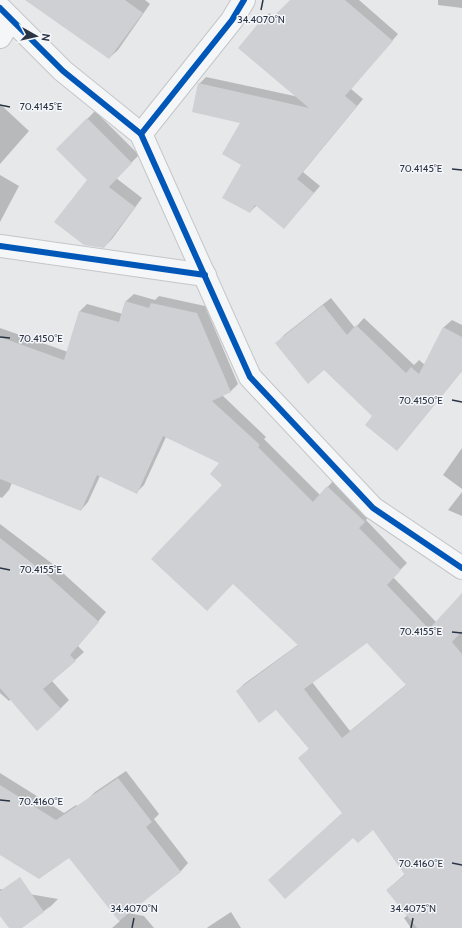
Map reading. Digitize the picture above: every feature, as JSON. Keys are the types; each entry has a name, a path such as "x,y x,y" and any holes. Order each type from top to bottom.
{"street":[{"path":"142,134 232,20 244,0"},
{"path":"4,22 63,72 142,134 250,377 373,508 462,568"},
{"path":"0,246 205,275"}],"building":[{"path":"25,0 125,0 143,13 109,59"},
{"path":"290,0 345,0 393,41 345,96 357,106 297,179 314,193 284,229 255,205 250,213 222,198 241,165 222,154 240,123 192,112 198,83 309,108 238,48 262,19 267,23"},
{"path":"87,118 132,163 109,187 135,207 104,248 84,245 54,222 87,180 56,149"},
{"path":"125,301 149,308 151,303 197,313 231,392 212,401 260,445 258,447 313,502 327,486 365,522 359,528 401,570 387,585 429,629 462,593 462,631 452,642 462,654 462,928 417,928 386,890 405,875 373,830 358,843 353,838 285,899 268,880 342,813 298,758 309,749 276,710 259,723 236,691 298,645 233,584 207,611 151,559 222,485 210,474 219,463 163,436 137,494 97,475 81,511 0,479 0,337 64,360 79,311 119,322","holes":["367,643 406,685 342,738 304,689"]},
{"path":"323,305 347,335 356,325 406,373 411,367 419,374 443,327 462,337 462,371 397,451 365,425 372,416 324,370 308,384 275,343"},
{"path":"0,538 46,574 99,622 70,655 76,661 43,689 61,709 37,731 0,688"},
{"path":"118,778 152,822 146,827 181,872 119,921 69,858 39,879 0,855 0,785 56,820"},
{"path":"20,877 44,912 22,928 9,928 0,916 0,891"}],"cycle path":[{"path":"141,134 232,20 244,0"},
{"path":"0,8 63,71 141,134 250,377 373,508 462,568"},
{"path":"0,246 205,275"}]}
